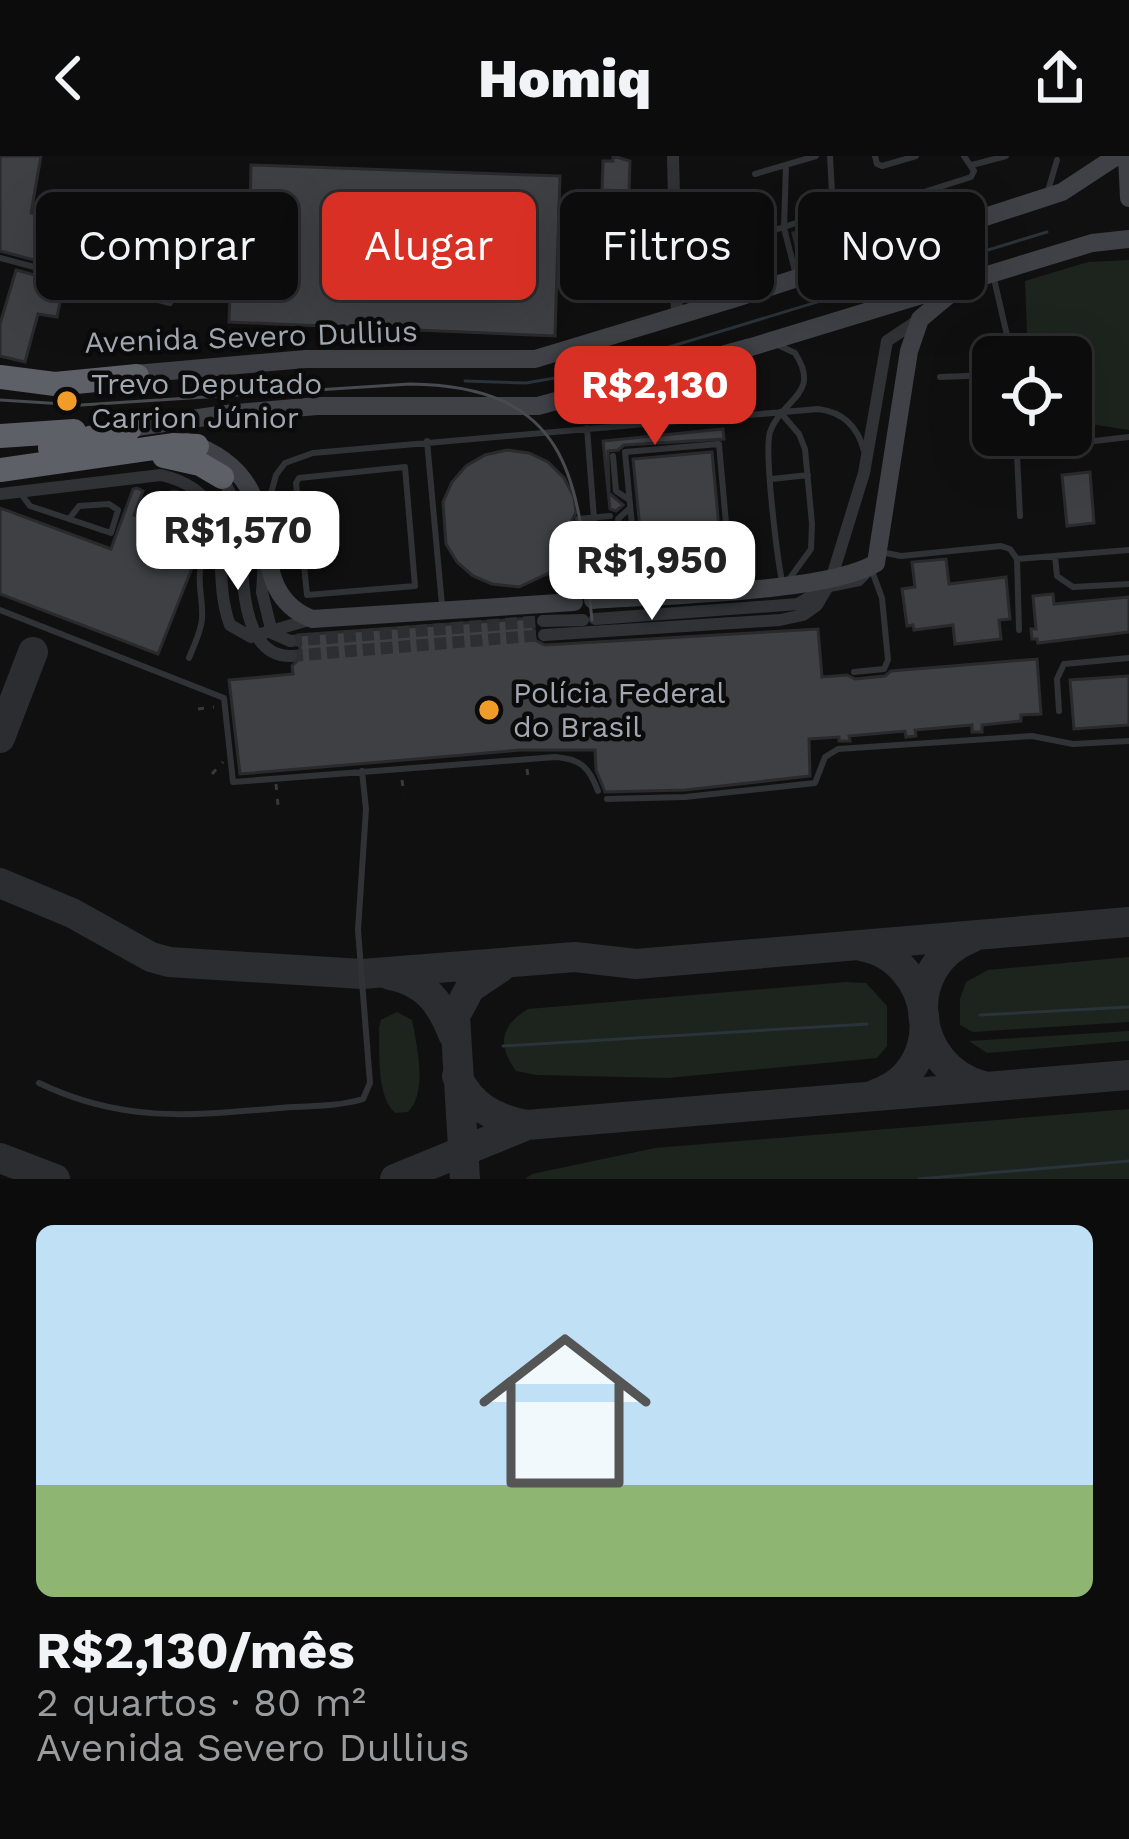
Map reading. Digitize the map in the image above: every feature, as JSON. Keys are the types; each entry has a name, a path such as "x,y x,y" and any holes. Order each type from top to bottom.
{"highway":[{"path":"0,377 55,383 137,376"},
{"path":"0,436 130,428"},
{"path":"0,456 130,428"},
{"path":"0,470 197,446"},
{"path":"120,452 184,459 213,486"},
{"path":"10,492 37,464"}],"main road":[{"name":"Avenida Severo Dullius","path":"985,217 1046,197 1117,156"},
{"path":"1126,156 1129,198"},
{"path":"130,428 226,413 317,406 538,406 1092,243 1129,239"},
{"path":"130,428 197,446 224,459 239,473 264,522 274,585 307,621 442,611 586,610 851,575 875,562 909,351 920,320 959,287 993,272"},
{"name":"Avenida Severo Dullius","path":"0,365 41,372 137,376 306,359 525,360 797,278"}],"street":[{"path":"673,156 677,317"},
{"path":"820,591 798,604 586,610 543,628 732,625 802,615 817,605 830,583 864,473 887,341 920,320"},
{"path":"197,446 213,486 226,616 238,633 251,638 307,621"},
{"path":"10,492 161,475 213,486 234,502 247,605 256,634 265,648 278,655 291,648 272,633 262,592 266,545"}],"lane":[{"path":"755,174 816,156"},
{"path":"830,156 831,192"},
{"path":"875,156 882,166 916,156"},
{"path":"924,192 971,177 972,165 964,156"},
{"path":"972,165 1006,156"},
{"path":"1046,197 1057,160"},
{"path":"786,165 784,228 797,278"},
{"path":"774,231 798,223"},
{"path":"0,258 170,303"},
{"path":"993,272 1007,336"},
{"path":"751,347 788,347 801,362 803,387 779,412 768,436 775,586"},
{"path":"940,377 972,376"},
{"path":"264,522 276,475 296,457 427,441 779,412 818,409 846,419 864,448 864,473"},
{"path":"775,586 811,549 805,449 799,434 779,412"},
{"path":"587,428 599,583 618,587 692,581 723,590"},
{"path":"1092,442 1129,437"},
{"path":"427,441 442,611"},
{"path":"613,456 616,491 629,503 634,556 729,545 718,444 625,452 629,503 618,519 621,553"},
{"path":"1017,456 1020,516"},
{"path":"405,467 413,531 415,586 307,595 298,478 405,467"},
{"path":"772,479 808,475"},
{"path":"181,519 213,486"},
{"path":"10,492 30,506 69,519 111,533 118,510 109,504 79,506 69,519"},
{"path":"411,507 432,505"},
{"path":"578,519 610,515"},
{"path":"413,531 437,526"},
{"path":"189,658 202,622 198,572 206,553 219,545"},
{"path":"775,586 820,591 860,583 875,562 1000,546 1010,549 1017,559 1019,630"},
{"path":"1017,559 1129,550"},
{"path":"1055,556 1057,576 1073,587 1129,584"},
{"path":"854,673 884,669 888,660 875,562"},
{"path":"0,610 224,698 233,782 543,758 574,759 591,772 598,791"},
{"path":"1059,711 1058,670 1064,664 1129,658"},
{"path":"607,799 727,794 815,783 825,757 838,749 1032,736 1073,744 1129,741"},
{"path":"39,1083 91,1104 137,1115 180,1117 363,1099 370,1083 358,930 366,809 362,771"}],"path":[{"path":"198,709 218,707"},
{"path":"275,771 278,805"}],"shaded area":[{"path":"1129,260 1129,430 1092,424 1092,336 1027,336 1025,281 1088,262"},
{"path":"1129,957 1129,1022 973,1032 960,1025 966,982 988,970"},
{"path":"866,983 887,1006 887,1046 877,1058 668,1078 536,1075 516,1071 504,1044 507,1029 528,1009"},
{"path":"397,1012 412,1020 419,1081 408,1112 395,1113 382,1085 379,1028 381,1020"},
{"path":"1129,1031 1129,1041 987,1053 969,1041"},
{"path":"1129,1109 1129,1179 525,1179 655,1148"}],"building":[{"path":"0,156 41,156 31,213 36,214 36,260 0,251"},
{"path":"613,156 630,161 629,191 602,190 603,161 613,161"},
{"path":"251,165 560,176 555,336 229,322 230,300 298,300 298,192 250,192"},
{"path":"16,270 36,275 36,300 60,300 57,317 38,314 25,362 0,356 0,324"},
{"path":"723,429 724,439 624,445 608,451 609,493 623,505 616,511 610,509 603,441"},
{"path":"507,450 548,462 564,478 574,497 576,512 571,522 575,532 585,531 591,587 583,592 571,589 571,551 551,572 519,587 473,576 446,544 443,502 452,482 466,466"},
{"path":"712,452 720,539 642,548 633,459"},
{"path":"1090,472 1094,523 1067,526 1062,475"},
{"path":"137,488 143,491 134,515 203,540 158,654 0,594 0,508 111,549"},
{"path":"174,491 183,500 174,509 165,500"},
{"path":"735,549 736,561 616,572 614,554 636,563"},
{"path":"946,559 949,584 1006,577 1010,619 999,620 1001,639 955,644 953,625 914,630 913,625 907,626 902,589 915,587 912,562"},
{"path":"1053,594 1054,604 1129,597 1129,632 1038,643 1032,639 1031,629 1036,629 1033,596"},
{"path":"533,618 535,640 545,645 818,629 822,677 855,679 891,671 1037,659 1041,714 982,725 982,732 972,732 972,725 915,730 916,736 906,737 905,731 849,736 850,741 809,739 810,776 685,790 605,792 596,770 595,750 521,750 240,774 229,680 293,674 292,666 301,657 298,635"},
{"path":"1129,676 1129,725 1074,729 1070,680"}],"waterway":[{"path":"465,381 526,383 584,373 1047,232"},
{"path":"980,1015 1129,1007"},
{"path":"503,1046 867,1024"},
{"path":"919,1179 1129,1161"}],"taxiway":[{"path":"0,738 33,652"},
{"path":"0,883 169,962 362,974 575,957 636,964 1129,922"},
{"path":"971,938 948,952 933,970 923,1015 941,1059 959,1075 983,1086"},
{"path":"861,946 886,955 905,971 918,992 924,1016 923,1040 915,1062 900,1081 876,1094"},
{"path":"465,1179 455,1016 470,988 501,967"},
{"path":"390,975 413,982 430,995 453,1034"},
{"path":"395,1179 527,1125 1129,1075"},
{"path":"457,1076 485,1110 527,1125"},
{"path":"0,1158 55,1179"}],"tunnel":[{"path":"290,641 543,621"},
{"path":"291,656 544,635"}],"tram line":[{"path":"0,400 81,405 410,384 465,389 507,403 537,424 558,453 572,487 592,620"}],"place":[{"name":"Trevo Deputado Carrion Júnior","path":"67,401"},
{"name":"Polícia Federal do Brasil","path":"489,710"}]}
